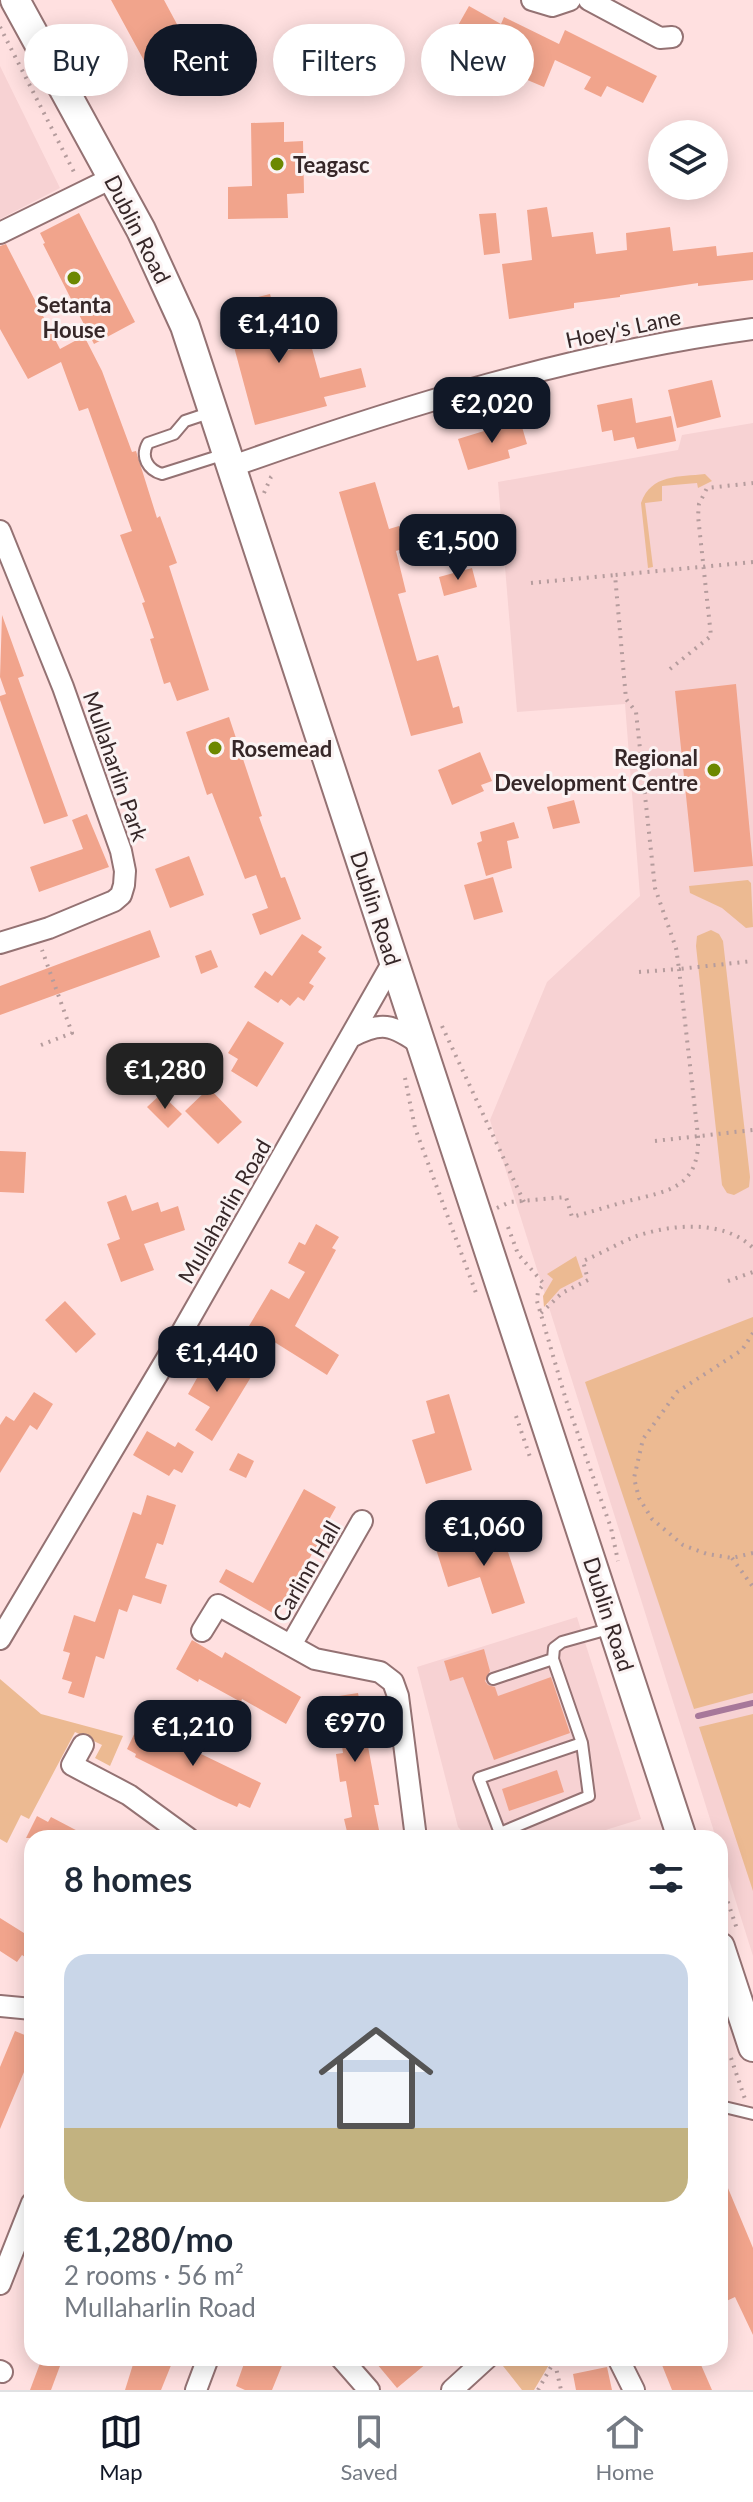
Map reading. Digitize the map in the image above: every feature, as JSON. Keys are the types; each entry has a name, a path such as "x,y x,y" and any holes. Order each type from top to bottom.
{"main road":[{"name":"Dublin Road","path":"15,0 141,230 176,305 420,1044 488,1211 614,1627 679,1830"},
{"path":"728,1982 740,2048"}],"street":[{"path":"532,0 552,6 570,0"},
{"path":"589,0 660,38 672,37"},
{"path":"0,233 112,178"},
{"name":"Hoey's Lane","path":"228,460 548,369 707,335 753,329"},
{"name":"Mullaharlin Park","path":"0,531 108,811 125,871 121,895 114,901 0,943"},
{"name":"Mullaharlin Road","path":"0,1639 166,1360 393,962"},
{"path":"351,1037 373,1025 401,1030 420,1044"},
{"name":"Carlinn Hall","path":"291,1645 362,1521"},
{"name":"Carlinn Hall","path":"202,1631 218,1605 315,1659 380,1672 393,1682 398,1696 415,1830"},
{"path":"83,1745 72,1765 147,1806 178,1830"},
{"path":"0,2006 24,2008"},
{"path":"0,2284 24,2223"},
{"path":"196,2390 205,2366"},
{"path":"348,2366 369,2390"},
{"path":"452,2390 478,2366"},
{"path":"622,2366 634,2390"}],"lane":[{"path":"211,412 185,421 174,434 148,443 144,449 147,465 153,472 162,474 228,460"},
{"path":"507,1830 589,1796 573,1701 553,1659 554,1648 562,1642 614,1627"},
{"path":"493,1679 553,1659"},
{"path":"499,1830 479,1778 582,1743"},
{"path":"728,2107 751,2113"}],"path":[{"path":"0,27 84,191"},
{"path":"263,501 271,477 279,470"},
{"path":"670,669 711,636 699,504 707,488 753,483"},
{"path":"531,583 753,562"},
{"path":"450,1225 510,1202 566,1197 572,1217 660,1195 679,1186 692,1170 699,1152 676,948 655,888 636,712 626,699 615,575"},
{"path":"35,932 72,1033 41,1045"},
{"path":"639,972 753,961"},
{"path":"440,1020 524,1202"},
{"path":"655,1141 753,1130"},
{"path":"488,1211 544,1284 538,1291 537,1301 566,1400 611,1528 620,1575"},
{"path":"541,1313 562,1293 588,1280 583,1261 635,1237 679,1226 713,1229 743,1238 753,1248"},
{"path":"728,1281 753,1272"},
{"path":"753,1333 742,1350 677,1392 643,1439 634,1478 639,1498 652,1519 683,1545 707,1554 732,1558 753,1553"},
{"path":"732,1558 753,1587"},
{"path":"740,2048 751,2113"},
{"path":"538,2390 551,2366"},
{"path":"556,2366 561,2390"}],"shaded area":[{"path":"0,66 60,188 0,219"},
{"path":"753,423 753,1956 728,1876 728,1830 713,1830 490,1120 547,982 640,896 625,704 517,712 498,482 678,450 682,435"},
{"path":"705,474 712,481 698,488 697,483 662,486 662,501 645,503 653,567 648,568 641,503 646,494 667,479"},
{"path":"748,880 751,883 753,927 746,928 722,908 690,893 689,886"},
{"path":"711,930 719,934 723,941 750,1177 749,1187 734,1195 727,1193 722,1185 696,946 697,936"},
{"path":"576,1256 583,1277 560,1289 544,1307 543,1296 553,1279 547,1274"},
{"path":"753,1317 753,1693 694,1709 585,1382"},
{"path":"577,1617 641,1819 606,1830 461,1830 417,1667"},
{"path":"0,1679 41,1714 123,1736 110,1766 95,1758 102,1745 75,1732 29,1819 21,1815 7,1843 0,1839"},
{"path":"753,1714 753,1891 699,1727"},
{"path":"503,2366 548,2366 534,2390 522,2390"}],"building":[{"path":"111,0 164,0 177,24 144,24 144,61 128,31 128,24 124,24"},
{"path":"469,6 501,24 459,24"},
{"path":"504,17 518,24 501,24"},
{"path":"565,30 657,76 643,103 607,86 601,97 584,89 591,77 555,60 544,87 534,83 534,32 559,44"},
{"name":"Teagasc","path":"284,122 284,142 303,141 304,193 287,194 288,218 228,219 228,187 252,186 251,123"},
{"path":"547,207 552,237 593,232 596,254 627,250 626,233 670,227 673,251 716,246 717,256 753,252 753,280 698,286 698,283 620,295 574,303 574,308 509,319 502,264 532,260 527,210"},
{"name":"Setanta House","path":"79,213 135,322 94,344 40,233"},
{"path":"496,213 500,253 484,255 479,214"},
{"path":"6,244 60,349 84,336 102,371 132,452 136,451 157,518 160,516 177,563 169,566 209,690 177,701 170,682 164,684 150,639 154,638 142,603 145,602 120,535 132,531 88,408 79,411 61,362 28,379 0,329 0,246"},
{"path":"270,294 285,351 311,345 320,378 361,368 366,387 324,397 327,406 255,425 223,306"},
{"path":"712,380 721,417 677,428 668,390"},
{"path":"632,398 636,423 671,416 676,441 637,449 634,437 614,441 612,430 602,432 597,405"},
{"path":"520,420 527,444 508,450 510,458 468,470 458,439"},
{"path":"375,482 389,529 399,526 405,548 396,551 406,592 398,594 417,661 438,655 453,708 459,706 463,723 411,736 339,492"},
{"path":"472,568 477,587 444,596 439,577"},
{"path":"2,615 24,676 18,678 68,816 44,824 0,700 0,696 6,694 0,677"},
{"name":"Regional Development Centre","path":"736,684 753,866 694,872 675,691"},
{"path":"229,717 262,816 259,817 281,878 285,877 301,919 260,935 252,914 268,908 256,875 245,879 212,793 207,795 186,732"},
{"path":"480,752 492,781 481,785 484,791 452,805 438,770"},
{"path":"574,800 580,823 553,829 547,807"},
{"path":"87,814 109,867 39,892 30,867 83,849 72,820"},
{"path":"514,822 519,838 507,841 512,868 486,876 477,843 482,841 480,832"},
{"path":"189,856 204,895 170,908 155,869"},
{"path":"493,877 503,912 474,920 464,885"},
{"path":"150,930 160,957 0,1015 0,986"},
{"path":"302,934 322,947 318,952 326,958 309,983 314,986 304,1001 298,997 290,1006 281,999 278,1003 254,987 265,971 272,976"},
{"path":"211,950 218,967 201,974 195,956"},
{"path":"248,1021 284,1043 257,1087 231,1071 238,1059 228,1053"},
{"path":"209,1088 242,1122 218,1144 185,1111"},
{"path":"161,1094 182,1114 168,1128 147,1107"},
{"path":"0,1151 26,1152 24,1193 0,1192"},
{"path":"126,1195 132,1211 158,1202 161,1212 178,1206 185,1230 144,1244 154,1270 121,1282 107,1244 120,1239 107,1202"},
{"path":"316,1224 339,1237 332,1248 336,1250 295,1326 339,1355 327,1375 249,1326 271,1289 289,1299 305,1272 288,1263 299,1242 305,1245"},
{"path":"65,1301 96,1334 76,1353 45,1320"},
{"path":"210,1355 251,1377 212,1441 195,1430 210,1407 188,1394"},
{"path":"34,1392 53,1404 37,1430 30,1425 0,1473 0,1425 6,1416 14,1421"},
{"path":"449,1394 472,1470 426,1484 412,1440 435,1433 426,1401"},
{"path":"147,1431 175,1447 178,1442 194,1452 182,1473 174,1469 169,1476 133,1455"},
{"path":"238,1453 254,1461 246,1478 229,1470"},
{"path":"304,1489 336,1507 276,1615 219,1582 226,1569 253,1583"},
{"path":"147,1495 176,1505 163,1545 157,1543 145,1578 167,1585 161,1604 133,1595 127,1612 119,1609 104,1659 96,1656 84,1698 68,1693 72,1682 62,1679 70,1653 63,1651 74,1615 95,1622 133,1512 141,1515"},
{"path":"506,1527 514,1550 508,1552 525,1603 492,1614 480,1577 448,1587 436,1549"},
{"path":"192,1640 222,1658 225,1652 301,1697 286,1724 242,1699 241,1702 176,1669"},
{"path":"484,1649 490,1671 485,1681 495,1687 498,1696 551,1677 570,1733 494,1760 463,1677 450,1681 444,1661"},
{"path":"358,1693 379,1805 374,1805 379,1830 347,1830 344,1819 352,1817 346,1781 340,1782 336,1754 343,1753 338,1716 329,1717 326,1698"},
{"path":"139,1724 261,1783 250,1808 239,1803 237,1807 135,1757 136,1754 127,1749"},
{"path":"557,1770 564,1792 509,1811 502,1789"},
{"path":"37,1816 48,1822 51,1817 76,1830 30,1830"},
{"path":"0,1918 24,1933 24,1956 17,1962 0,1951"},
{"path":"15,2031 24,2035 24,2072 0,2129 0,2067"},
{"path":"728,2188 753,2248 753,2335 735,2297 728,2300"},
{"path":"39,2366 60,2366 51,2390 30,2390"},
{"path":"132,2366 171,2366 161,2390 125,2390"},
{"path":"243,2366 282,2366 272,2390 245,2390 236,2386"},
{"path":"379,2366 423,2366 397,2388"},
{"path":"662,2366 702,2366 712,2390 672,2390"},
{"path":"607,2367 612,2390 576,2390 573,2374"}],"waterway":[{"path":"698,1716 753,1703"}],"place":[{"name":"Teagasc","path":"277,164"},
{"name":"Setanta House","path":"74,278"},
{"name":"Rosemead","path":"215,748"},
{"name":"Regional Development Centre","path":"714,770"}]}
